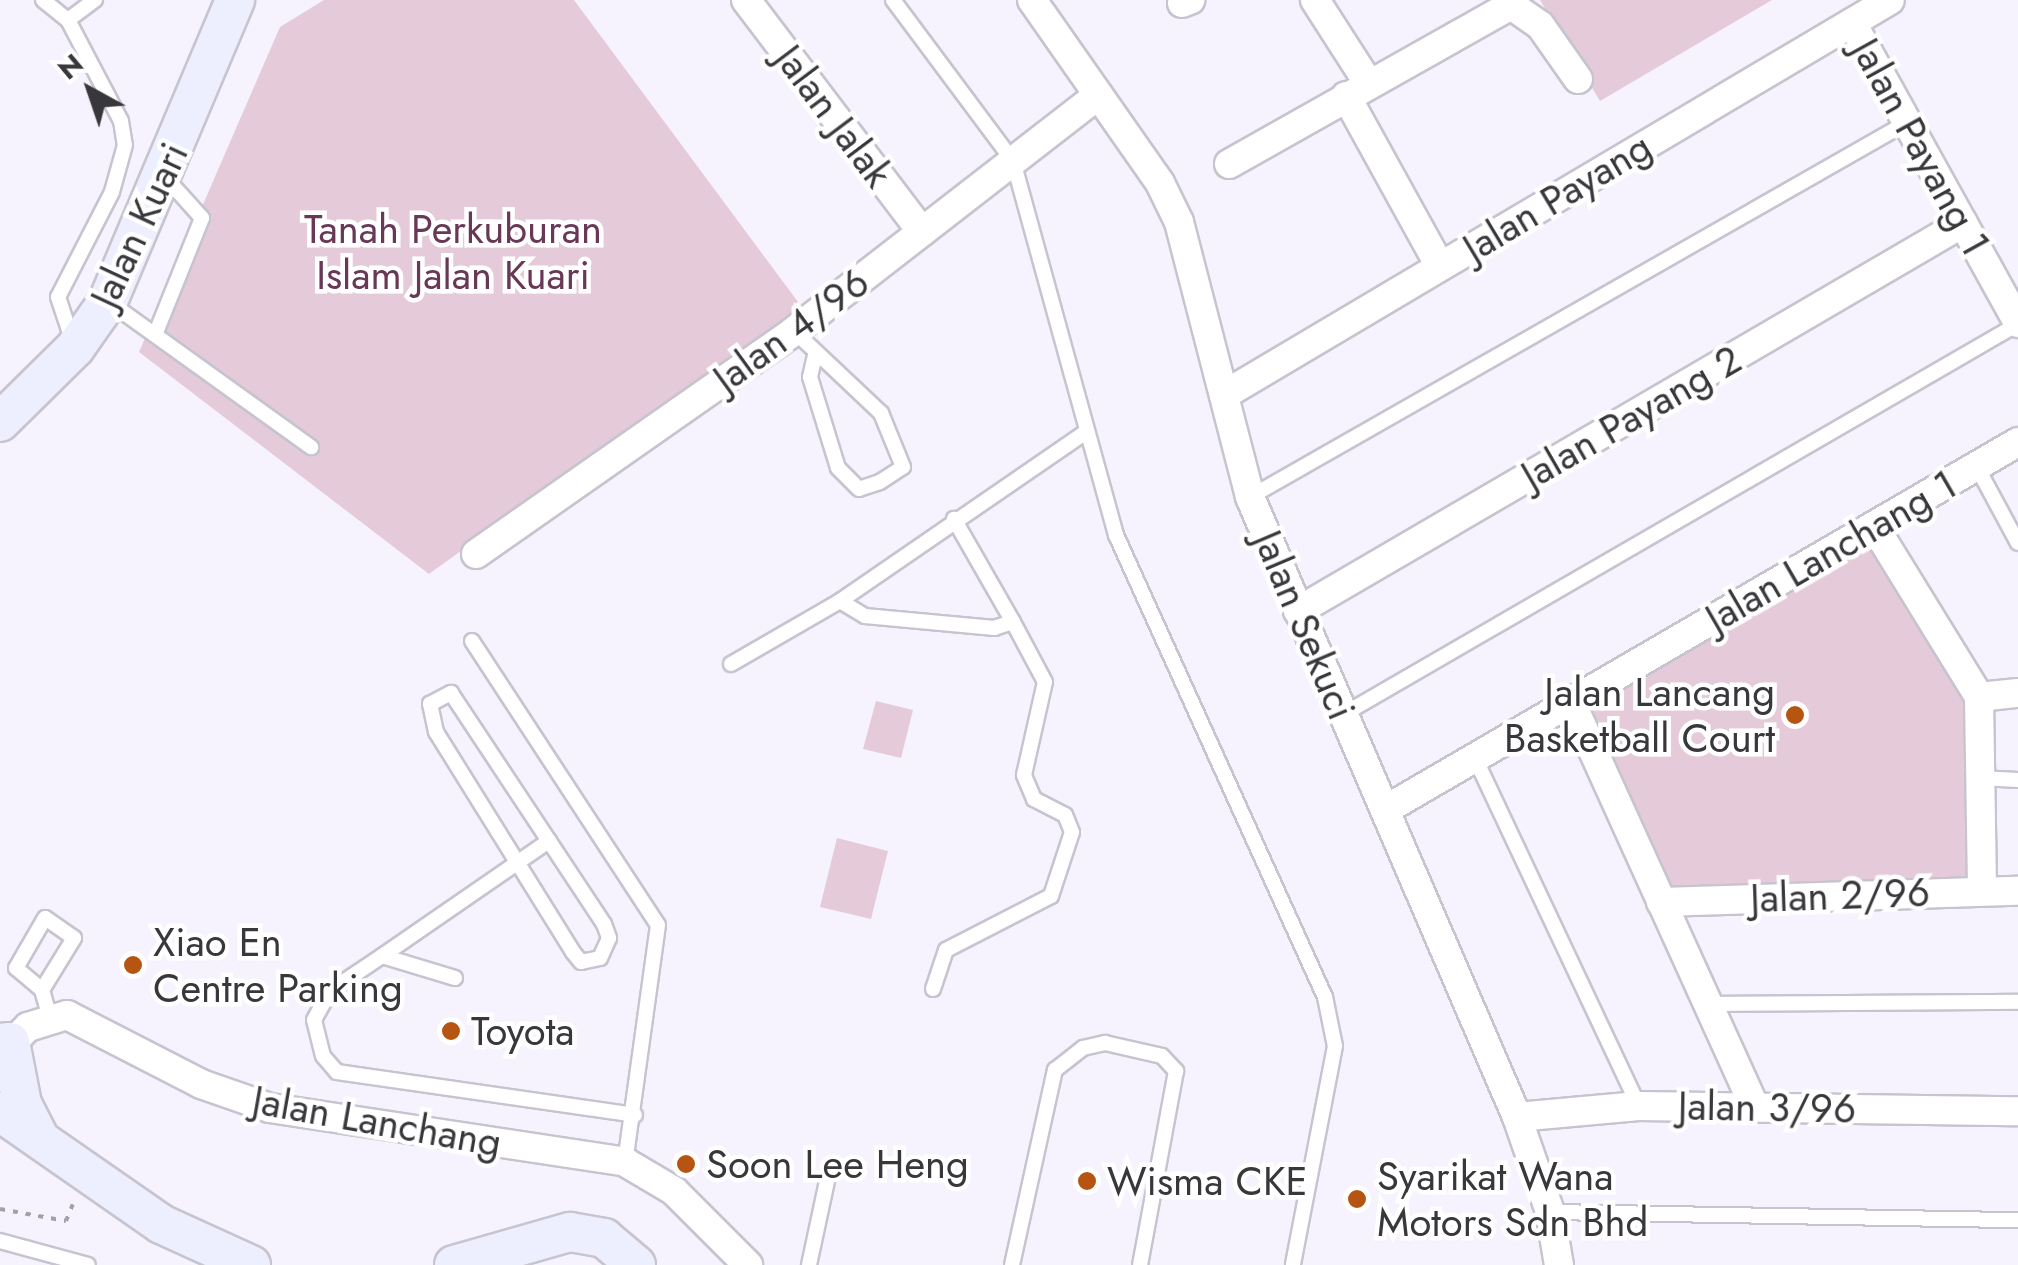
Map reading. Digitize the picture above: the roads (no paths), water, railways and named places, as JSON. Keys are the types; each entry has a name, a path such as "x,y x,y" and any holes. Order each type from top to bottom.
{"street":[{"name":"Jalan Kuari","path":"0,422 75,348 108,301 164,176 235,0"},
{"name":"Jalan Jalak","path":"746,0 922,232"},
{"name":"Jalan Sekuci","path":"1033,0 1180,222 1250,497 1516,1116 1550,1212 1560,1265"},
{"path":"1316,0 1440,266"},
{"name":"Jalan Payang","path":"1224,395 1890,0"},
{"path":"1229,164 1510,4 1540,25 1578,79"},
{"name":"Jalan Payang 1","path":"1852,23 2018,323"},
{"name":"Jalan 4/96","path":"476,554 794,331 1098,95"},
{"name":"Jalan Payang 2","path":"1298,610 1963,224"},
{"name":"Jalan Lanchang 1","path":"1385,810 2018,442"},
{"path":"1874,526 1979,698 1982,890"},
{"path":"1979,698 2018,693"},
{"path":"1571,702 1754,1106"},
{"name":"Jalan 2/96","path":"1661,902 2018,891"},
{"path":"41,1141 22,1104 3,1047 45,1003"},
{"name":"Jalan Lanchang","path":"45,1003 170,1070 270,1108 625,1162 674,1191 748,1265"},
{"name":"Jalan 3/96","path":"1516,1116 1640,1106 2018,1111"},
{"path":"0,1112 194,1244 251,1265"},
{"path":"454,1265 570,1232 604,1238 636,1265"},
{"path":"545,1239 600,1265"}],"lane":[{"path":"43,0 68,20 121,121 125,145 112,192 58,298 75,348"},
{"path":"68,20 95,0"},
{"path":"893,0 1014,161 1084,433 1116,535 1326,997 1334,1046 1293,1265"},
{"path":"1250,497 1908,122"},
{"path":"154,335 202,218 164,176"},
{"path":"108,301 311,447"},
{"path":"1344,714 2018,323"},
{"path":"794,331 815,355 881,413 903,467 880,482 859,489 838,468 810,377 815,355"},
{"path":"732,664 840,600 1084,433"},
{"path":"1976,466 2018,543"},
{"path":"933,989 946,950 1052,896 1072,832 1065,814 1034,799 1024,775 1045,682 954,519"},
{"path":"840,600 864,616 994,628 1013,622"},
{"path":"472,641 658,925 635,1115 625,1162"},
{"path":"452,693 461,701 549,841 604,924 610,938 600,958 581,962 430,721 436,696 452,693"},
{"path":"1475,758 1640,1106"},
{"path":"1980,778 2018,780"},
{"path":"549,841 330,992 314,1020 323,1056 337,1072 635,1115"},
{"path":"27,912 42,920 74,938 45,1003 16,968 42,920"},
{"path":"382,956 455,978"},
{"path":"1708,1004 2018,1002"},
{"path":"1012,1265 1055,1070 1083,1048 1104,1043 1162,1056 1176,1071 1140,1265"},
{"path":"809,1265 829,1172"},
{"path":"1550,1212 2018,1220"},
{"path":"0,1241 88,1265"}],"place":[{"name":"Jalan Lancang Basketball Court","path":"1795,715"},
{"name":"Xiao En Centre Parking","path":"133,965"},
{"name":"Toyota","path":"451,1031"},
{"name":"Soon Lee Heng","path":"686,1164"},
{"name":"Wisma CKE","path":"1087,1181"},
{"name":"Syarikat Wana Motors Sdn Bhd","path":"1357,1199"}],"park label":[{"name":"Tanah Perkuburan Islam Jalan Kuari","path":"453,252"}]}
